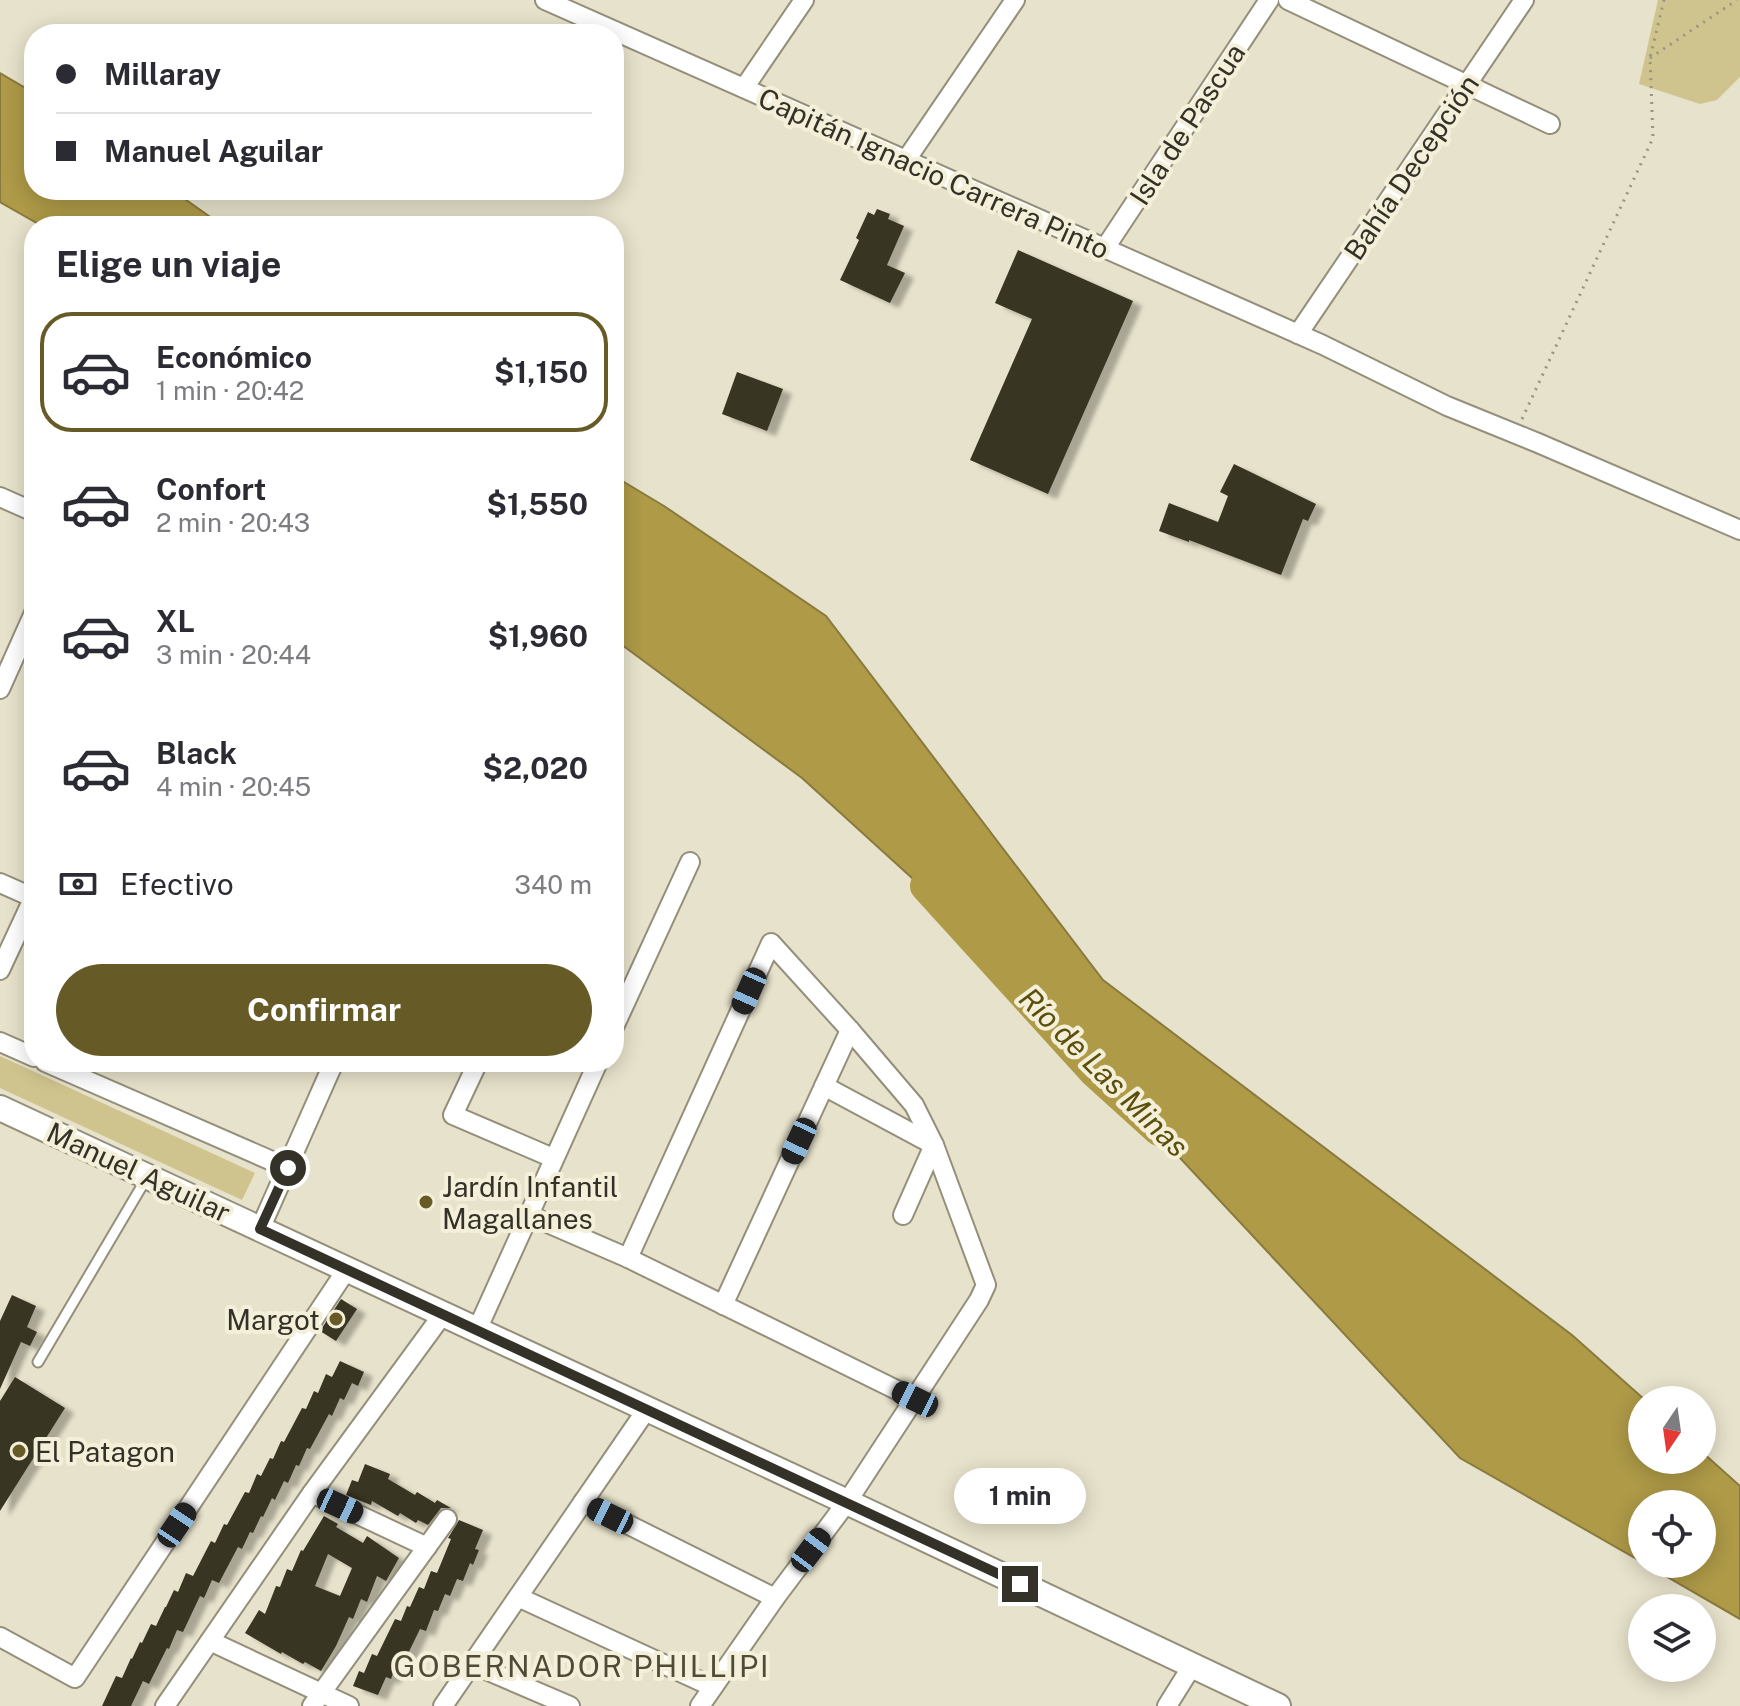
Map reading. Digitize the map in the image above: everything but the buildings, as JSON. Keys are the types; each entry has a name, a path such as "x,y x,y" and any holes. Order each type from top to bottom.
{"street":[{"name":"Capitán Ignacio Carrera Pinto","path":"545,0 573,5 612,24"},
{"path":"744,88 804,0"},
{"path":"906,160 1015,0"},
{"name":"Isla de Pascua","path":"1105,248 1269,0"},
{"path":"1288,0 1550,124"},
{"name":"Bahía Decepción","path":"1298,334 1524,0"},
{"name":"Capitán Ignacio Carrera Pinto","path":"624,30 744,88 1323,345 1447,406 1740,530"},
{"path":"0,497 24,508"},
{"path":"0,689 24,635"},
{"path":"624,1005 690,862"},
{"path":"0,883 24,893"},
{"path":"0,970 24,918"},
{"path":"628,1258 771,943 914,1105 934,1145 986,1285 847,1502 700,1706"},
{"path":"723,1305 850,1030"},
{"path":"0,1042 24,1053"},
{"path":"68,1072 288,1168"},
{"path":"260,1229 330,1072"},
{"path":"473,1072 453,1115 553,1158"},
{"path":"477,1330 593,1072"},
{"path":"824,1086 934,1145"},
{"name":"Manuel Aguilar","path":"0,1108 1278,1706"},
{"path":"903,1215 934,1145"},
{"path":"529,1215 628,1258 915,1399"},
{"path":"0,1637 75,1678 347,1269"},
{"path":"165,1706 312,1493 443,1314"},
{"path":"443,1706 647,1409"},
{"path":"312,1493 427,1547"},
{"path":"583,1502 775,1598"},
{"path":"317,1700 447,1519"},
{"path":"518,1597 713,1687"},
{"path":"210,1641 317,1700 349,1706"},
{"path":"472,1664 570,1706"},
{"path":"1167,1706 1192,1666"}],"lane":[{"path":"38,1362 148,1176"}],"path":[{"path":"1515,434 1653,138 1650,58 1664,0"},
{"path":"1650,58 1737,0"}],"shaded area":[{"path":"1658,0 1740,0 1740,77 1717,100 1700,104 1639,84"},
{"path":"0,1056 24,1067 24,1072 35,1072 255,1173 242,1200 0,1088"}],"water":[{"path":"0,73 24,87 24,200 186,200 209,216 24,216 0,202"},
{"path":"624,482 826,616 1103,980 1572,1335 1629,1386 1628,1474 1716,1474 1716,1465 1740,1486 1740,1619 1716,1605 1716,1594 1697,1594 1669,1578 1716,1578 1716,1490 1628,1490 1628,1554 1460,1458 956,918 802,778 624,646"}],"waterway":[{"name":"Río de Las Minas","path":"926,886 1095,1072 1159,1130"}],"place":[{"name":"Jardín Infantil Magallanes","path":"426,1202"},
{"name":"Margot","path":"336,1319"},
{"name":"El Patagon","path":"19,1451"}],"district":[{"name":"GOBERNADOR PHILLIPI","path":"582,1666"}],"route":[{"path":"288,1168 260,1229 1020,1584"}]}
